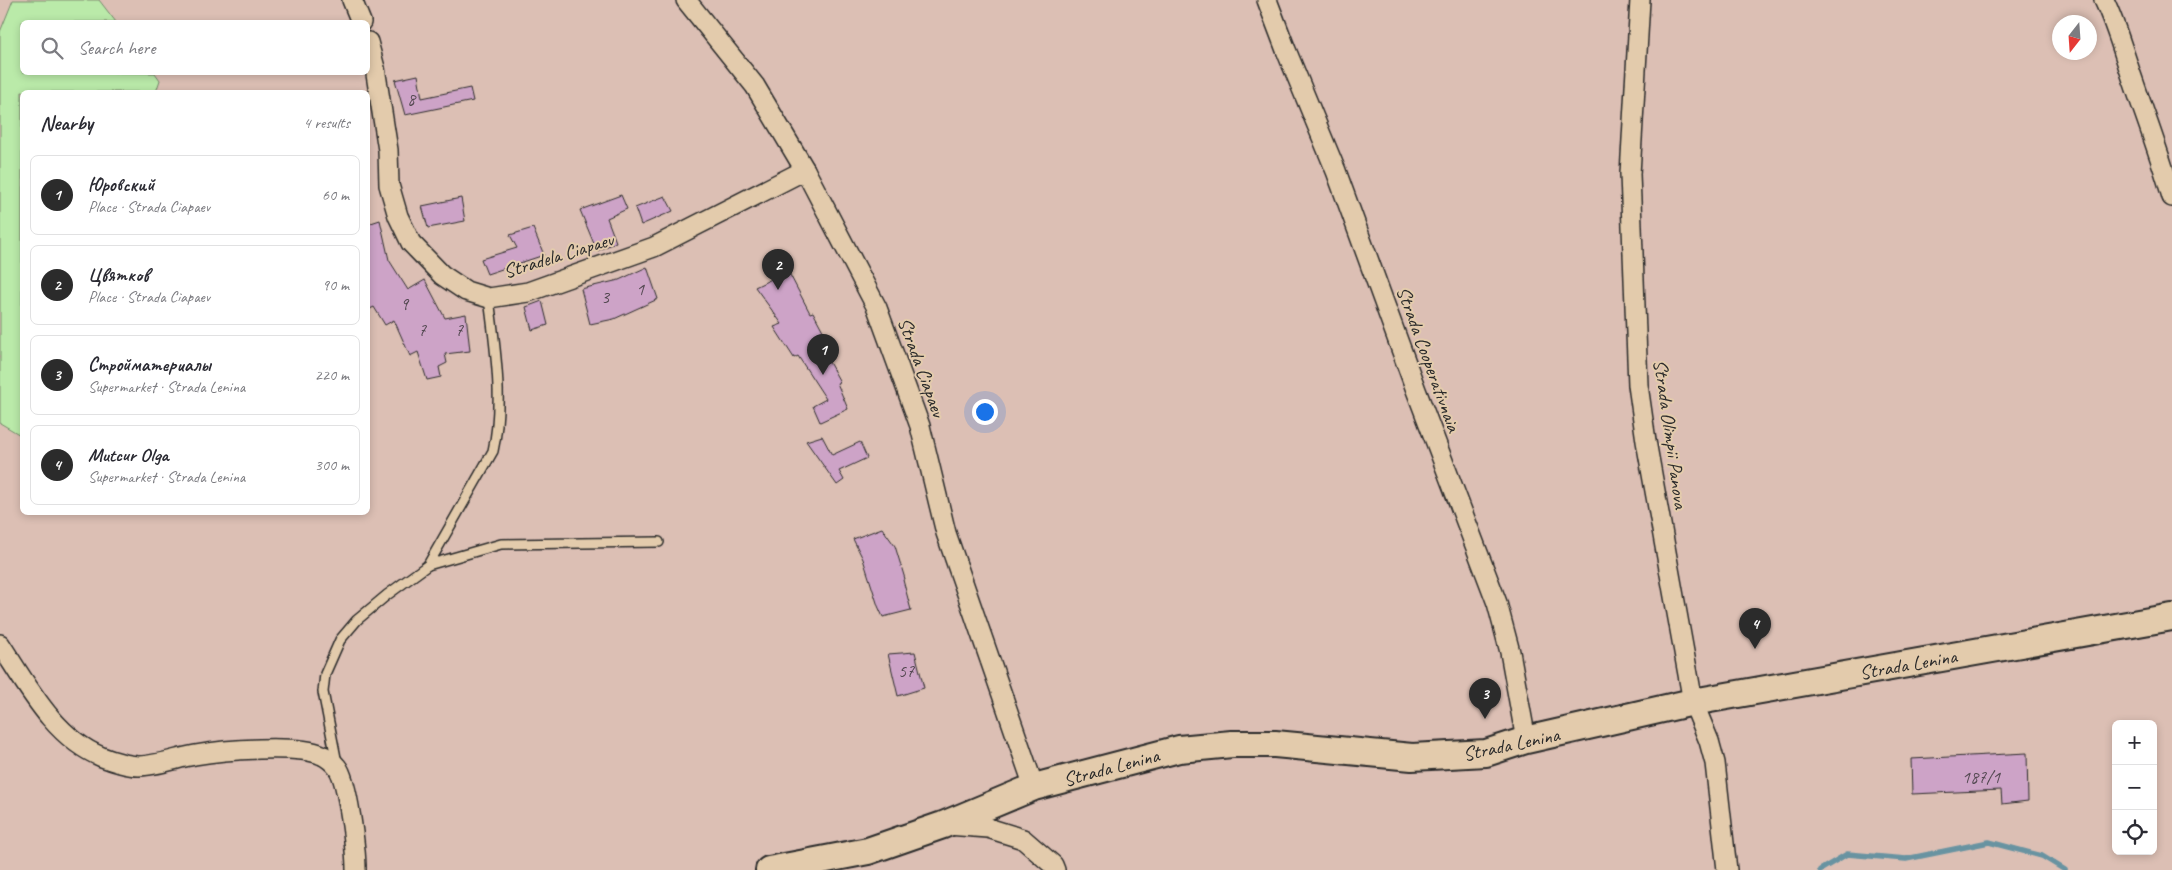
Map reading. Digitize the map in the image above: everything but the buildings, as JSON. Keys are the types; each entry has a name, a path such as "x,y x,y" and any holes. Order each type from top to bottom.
{"street":[{"path":"352,0 360,20"},
{"name":"Strada Ciapaev","path":"686,0 755,86 805,170 878,308 920,426 946,533 1034,788"},
{"name":"Strada Cooperativnaia","path":"1267,0 1336,170 1416,390 1497,603 1510,652 1526,740"},
{"name":"Strada Olimpii Panova","path":"1640,0 1630,174 1638,385 1646,441 1693,702 1709,741 1715,763 1726,869"},
{"path":"2104,0 2116,26 2162,160 2172,197"},
{"name":"Stradela Ciapaev","path":"370,49 375,68 388,150 389,185 398,216 411,243 442,275 466,291 489,298 528,292 654,247 805,170"},
{"name":"Strada Lenina","path":"769,870 868,851 943,825 1034,788 1179,749 1232,744 1275,744 1412,757 1441,757 1486,753 1526,740 1693,702 2172,617"},
{"path":"0,644 40,705 73,740 102,758 139,766 205,753 267,749 300,750 323,755 338,768 348,805 356,870"},
{"path":"943,825 988,828 1023,839 1053,865 1055,870"}],"lane":[{"path":"428,565 493,451 497,433 497,362 489,298"},
{"path":"338,768 323,692 325,674 332,658 340,640 357,620 428,565 501,544 659,542"}],"green space":[{"path":"13,0 99,0 114,20 20,20 20,75 156,75 160,80 157,90 20,90 20,435 0,423 0,32"}],"waterway":[{"path":"1820,870 1847,854 1906,859 1989,842 2042,856 2065,870"}],"place":[{"name":"Цвятков","path":"778,290"},
{"name":"Юровский","path":"823,375"},
{"name":"Mutcur Olga","path":"1755,649"},
{"name":"Стройматериалы","path":"1485,719"}]}
